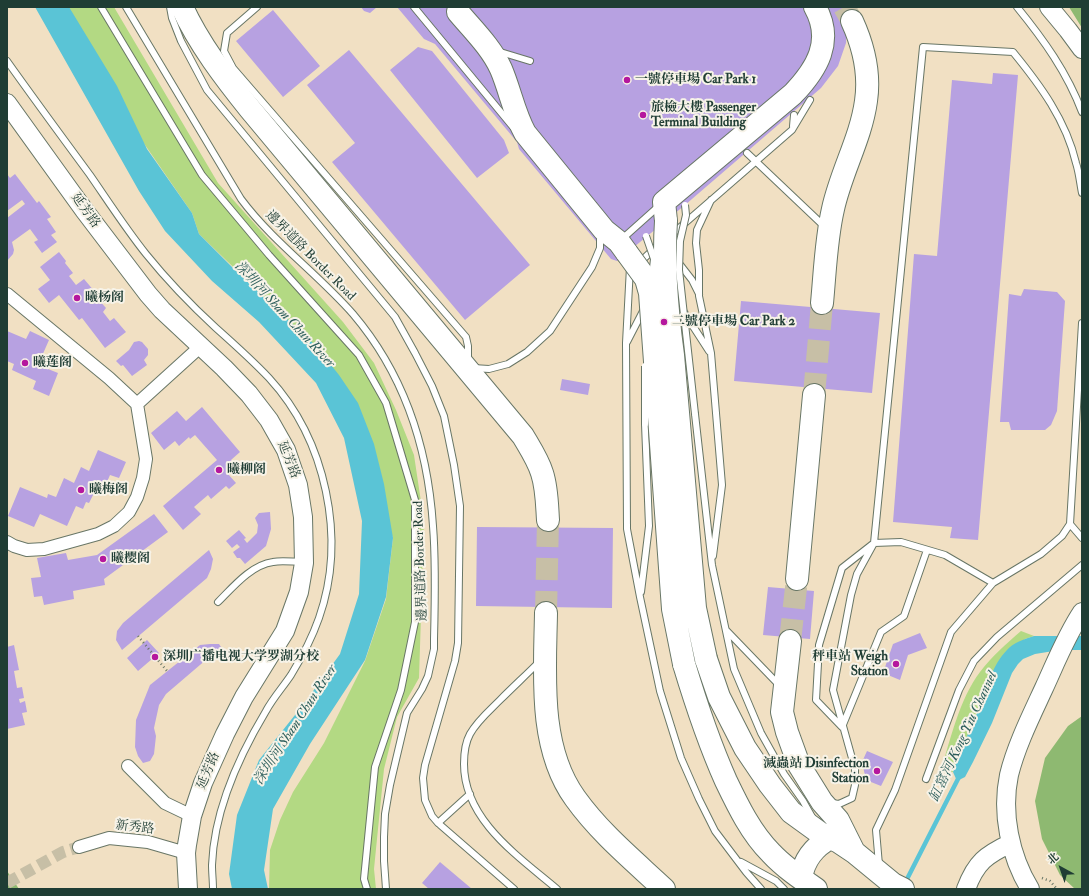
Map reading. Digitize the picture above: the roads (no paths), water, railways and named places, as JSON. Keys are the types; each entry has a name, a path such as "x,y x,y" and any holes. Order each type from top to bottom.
{"highway":[{"path":"182,7 226,79 250,110 519,430 535,456 542,474 547,497 548,520"},
{"path":"815,7 821,23 823,40 818,61 808,78 667,226 665,266 667,309 673,355 695,608 706,659 719,697 745,748 770,785 791,812 854,852 892,883"},
{"path":"458,12 489,48 501,70 518,120 526,133 604,230 625,248 646,279 650,292 673,609 684,664 695,701 716,759 743,816 754,833 800,885"},
{"path":"822,303 829,230 833,208 862,120 867,100 867,77 863,55 852,21"},
{"path":"797,579 814,395"},
{"path":"546,613 546,712 555,759 562,777 574,797 600,830 664,889"},
{"path":"790,641 782,712 792,748 802,771 822,802 838,820 854,852"},
{"path":"800,885 802,870 808,856 825,835"}],"main road":[{"path":"1049,7 1082,49"},
{"name":"延芳路","path":"7,103 134,276 162,310 250,394 269,420 286,450 298,484 303,517 304,562 299,592 285,631 244,697 225,734 203,783 192,816 186,853 188,889"},
{"path":"1035,883 1022,874 1011,843 1007,817 1009,776 1021,741 1045,686 1078,618"},
{"path":"966,889 970,877 986,856 1011,843"}],"street":[{"path":"7,294 110,378 137,404 146,459 144,478 137,497 129,512 114,526 98,534 44,549 27,550 7,542"},
{"path":"137,404 201,346"},
{"path":"128,766 165,803 192,816"},
{"name":"新秀路","path":"80,847 109,838 148,842 186,853"}],"lane":[{"path":"101,7 202,175 269,255 359,355 386,403 415,500 415,622 401,690 375,767 364,879 367,889"},
{"name":"邊界道路 Border Road","path":"126,7 241,199 261,223 354,315 373,341 394,375 414,420 426,472 434,527 434,649 428,676 407,713 390,785 385,814 384,837 386,889"},
{"path":"170,7 172,18 181,41 207,90 395,317 416,353 432,386 444,416 454,465 460,506 459,627 455,661 424,766 423,789 426,804 432,816 438,823 514,889"},
{"path":"258,7 227,33 224,51 232,68 466,337 468,346 468,368 489,369 508,364 527,352 550,331 592,267 600,248 600,234 414,7"},
{"path":"1017,7 1054,56 1069,83 1082,112"},
{"path":"489,48 530,61"},
{"path":"822,802 840,804 852,798 855,785 855,769 842,727 833,690 851,595 857,574 874,544 923,48 1013,52 1050,101 1064,127 1076,162 1082,193"},
{"path":"7,61 145,252 193,305 270,379 289,403 305,431 318,462 325,487 330,513 332,540 330,570 325,597 306,649 291,675 266,710 244,752 226,795 215,833 212,866 214,889"},
{"path":"761,889 715,831 681,758 660,691 640,598 627,529 626,343 629,278 625,248 667,226 711,200 792,130 810,100"},
{"path":"792,130 794,115"},
{"path":"747,153 829,230"},
{"path":"699,296 699,270 696,243 697,230 711,200"},
{"path":"685,205 686,215 680,241 679,270 694,414 712,565 734,669 761,733 784,774 825,835"},
{"path":"629,278 634,269 667,226"},
{"path":"667,226 684,270 692,280 699,296 711,353 722,485 712,565"},
{"path":"646,236 654,258 647,305 646,328"},
{"path":"626,343 644,308 678,303 711,353"},
{"path":"892,883 878,856 876,830 895,790 951,632 993,583 1041,554 1062,536 1070,524 1082,323"},
{"path":"640,598 649,526 645,424 645,358"},
{"path":"1070,524 1082,538"},
{"path":"842,727 816,700 819,645 842,568 874,544 901,542 945,555 993,583"},
{"path":"842,727 881,632 904,616 928,550"},
{"path":"218,602 234,585 258,567 273,562 304,562"},
{"path":"926,780 964,680 974,661 997,637 1082,565"},
{"path":"726,630 784,691"},
{"path":"545,656 477,723 469,736 464,750 464,769 467,789 477,810 498,838 557,889"},
{"path":"438,823 470,794"},
{"path":"736,859 776,881 800,885"}],"water":[{"name":"深圳河 Sham Chun River","path":"35,7 69,7 117,86 147,149 192,213 199,234 238,273 315,345 339,375 358,403 374,444 384,484 393,538 386,597 365,660 310,744 273,809 264,870 268,889 232,889 229,874 237,815 259,760 303,705 340,654 359,594 362,521 344,438 316,383 259,322 212,281 165,231 139,191"},
{"path":"1034,636 1082,636 1082,650 1060,650 1035,654 1023,659 1018,664 1012,673 992,723 973,762 965,777 957,781 953,772 980,706 990,677 997,663 1012,645"}],"waterway":[{"name":"缸窰河 Kong Yiu Channel","path":"905,883 959,777"}],"tunnel":[{"path":"844,7 852,21"},
{"path":"814,395 822,303"},
{"path":"546,613 548,520"},
{"path":"790,641 797,579"},
{"path":"7,883 63,852 79,847"}],"place":[{"name":"一號停車場 Car Park 1","path":"627,80"},
{"name":"旅檢大樓 Passenger Terminal Building","path":"643,115"},
{"name":"曦杨阁","path":"77,298"},
{"name":"二號停車場 Car Park 2","path":"664,322"},
{"name":"曦莲阁","path":"25,363"},
{"name":"曦柳阁","path":"219,470"},
{"name":"曦梅阁","path":"81,490"},
{"name":"曦樱阁","path":"103,559"},
{"name":"深圳广播电视大学罗湖分校","path":"155,657"},
{"name":"秤車站 Weigh Station","path":"896,664"},
{"name":"滅蟲站 Disinfection Station","path":"877,771"}]}
